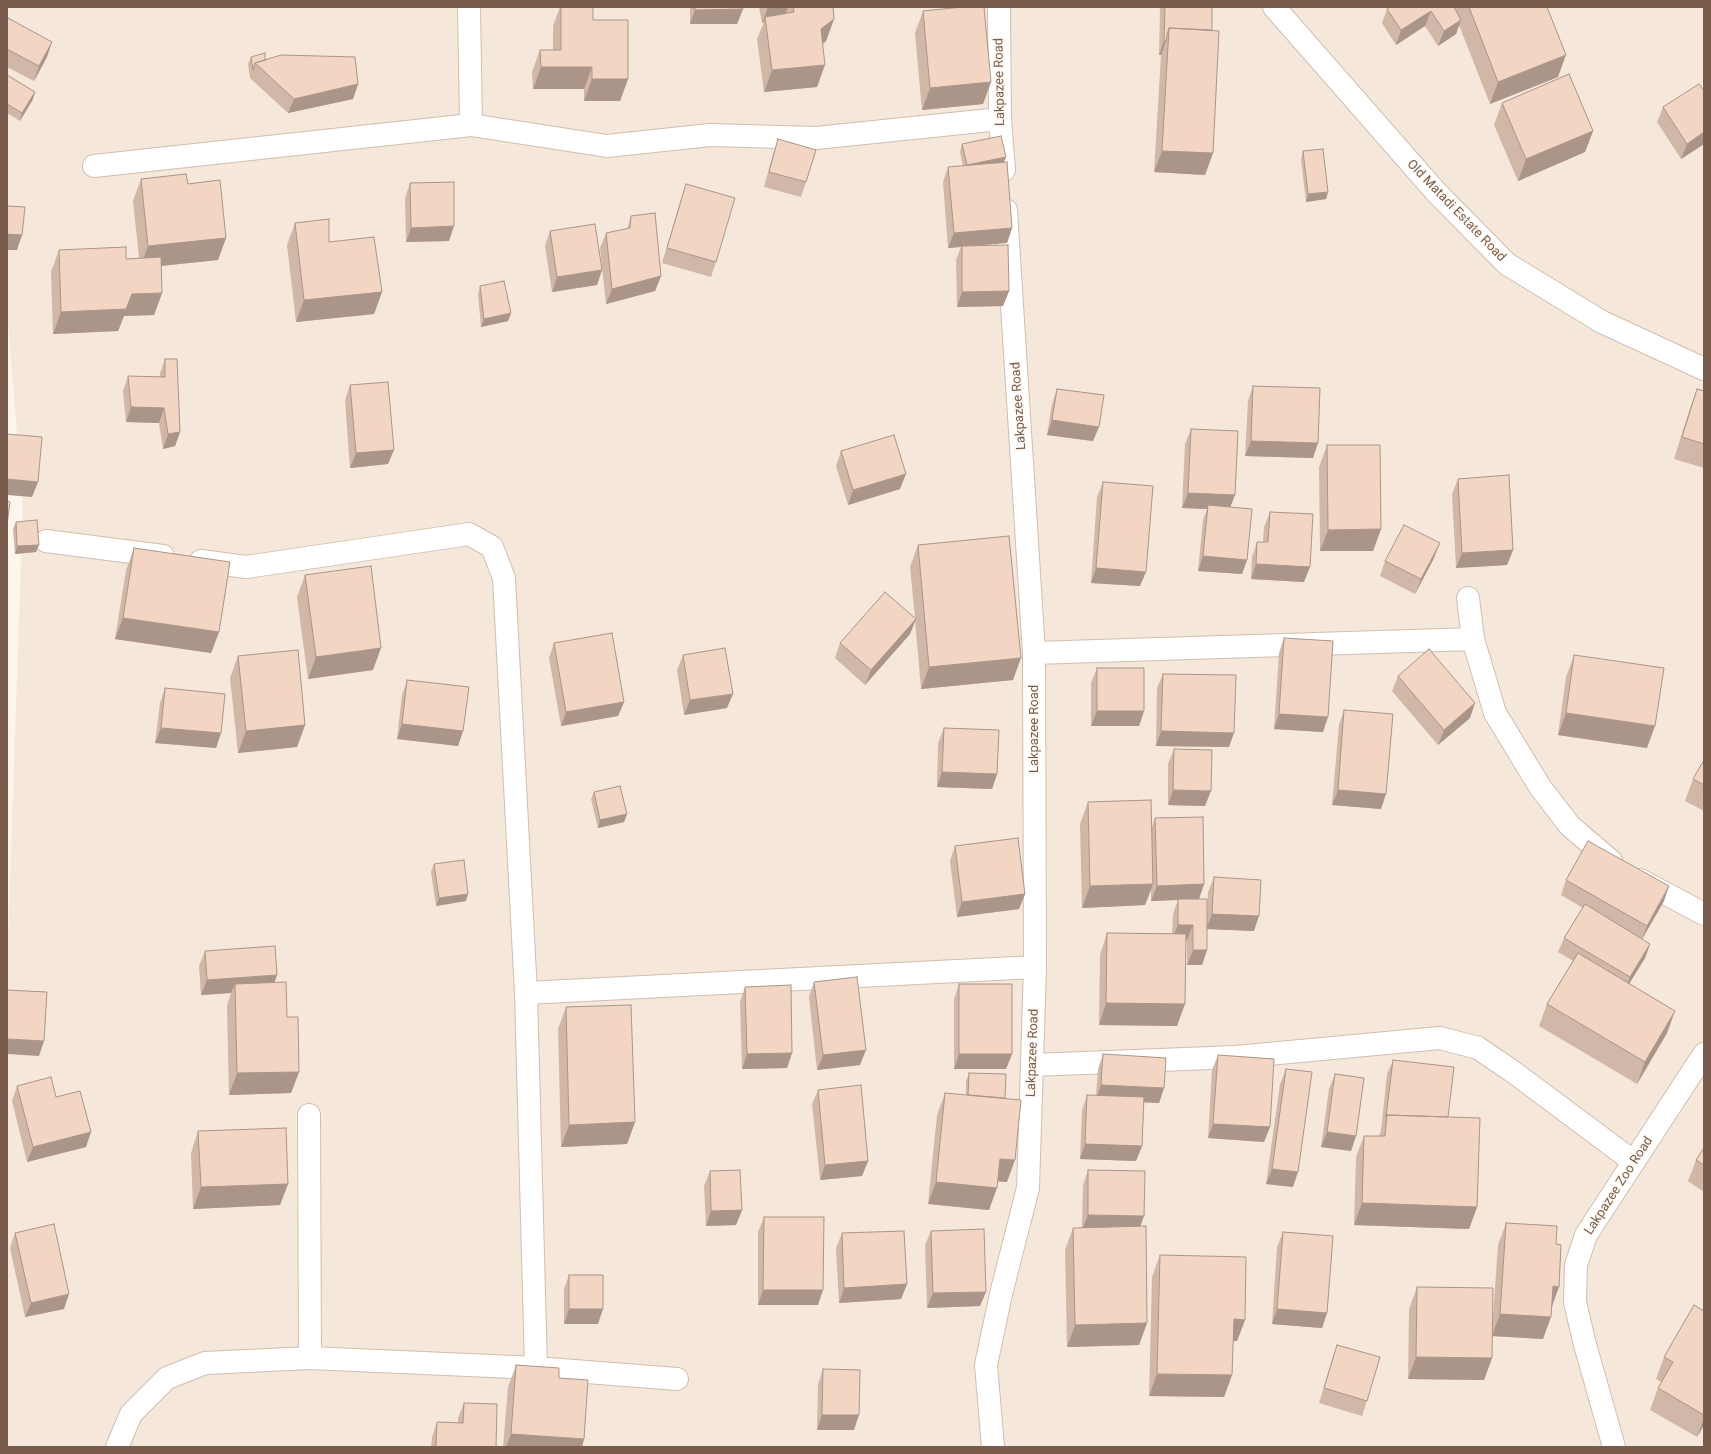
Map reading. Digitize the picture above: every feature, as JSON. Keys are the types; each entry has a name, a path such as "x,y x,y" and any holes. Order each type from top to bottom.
{"street":[{"path":"469,7 471,125"},
{"name":"Lakpazee Road","path":"993,1447 986,1366 1001,1294 1028,1188 1035,967 1034,653 1000,119 999,7"},
{"name":"Old Matadi Estate Road","path":"1274,7 1436,192 1507,264 1602,322 1704,369"},
{"path":"94,166 471,125 607,146 710,135 816,138 1000,119"},
{"path":"46,541 246,567 469,534 492,547 504,578 526,993 536,1368"},
{"path":"1468,598 1473,639 1495,713 1540,787 1570,826 1610,860 1657,890 1704,914"},
{"path":"1034,653 1473,639"},
{"path":"526,993 1035,967"},
{"path":"1033,1065 1236,1057 1440,1038 1478,1048 1512,1071 1634,1162"},
{"name":"Lakpazee Zoo Road","path":"1614,1447 1584,1341 1575,1302 1576,1265 1586,1235 1704,1054"},
{"path":"309,1115 310,1358"},
{"path":"117,1447 131,1414 167,1378 205,1363 310,1358 536,1368 678,1379"}],"shaded area":[{"path":"7,7 1704,7 1704,1447 7,1447 7,961 23,507 7,312"}],"building":[{"path":"561,7 593,7 593,20 628,20 628,79 592,79 592,67 541,67 540,50 561,50"},
{"path":"695,7 743,7 743,9 695,10"},
{"path":"793,7 833,7 834,19 821,29 825,65 772,70 765,17 794,12"},
{"path":"963,7 984,7 991,82 930,88 923,11"},
{"path":"1165,7 1212,7 1212,30 1169,28 1166,41 1164,41"},
{"path":"1390,7 1454,7 1461,20 1444,31 1431,11 1401,30 1387,9"},
{"path":"1469,7 1547,7 1566,55 1498,82"},
{"path":"8,18 52,42 39,66 7,49"},
{"path":"1169,28 1219,31 1213,153 1162,151"},
{"path":"265,53 265,60 255,63 253,70 251,57"},
{"path":"281,55 355,57 358,84 294,99 255,63"},
{"path":"1569,74 1593,131 1526,159 1502,103"},
{"path":"7,75 35,92 22,113 7,104"},
{"path":"1699,84 1704,91 1704,132 1687,144 1663,107"},
{"path":"1001,136 1006,157 967,165 962,144"},
{"path":"778,139 816,150 806,182 769,172"},
{"path":"1323,149 1328,192 1308,194 1303,151"},
{"path":"1007,162 1012,228 954,233 948,167"},
{"path":"186,174 188,184 220,180 226,238 148,246 141,179"},
{"path":"454,182 454,226 411,228 410,183"},
{"path":"686,184 735,198 716,262 667,248"},
{"path":"7,206 25,207 22,235 7,234"},
{"path":"655,213 661,276 612,289 606,233 630,228 631,216"},
{"path":"329,219 329,242 374,237 382,292 304,300 295,223"},
{"path":"595,224 602,270 557,277 550,231"},
{"path":"1008,245 1009,291 962,292 962,246"},
{"path":"126,247 126,259 161,257 162,293 132,294 126,309 61,312 59,250"},
{"path":"504,281 511,313 484,319 480,286"},
{"path":"165,359 177,359 180,432 168,434 164,408 131,407 128,376 165,377"},
{"path":"388,382 394,450 356,453 350,385"},
{"path":"1253,386 1320,388 1318,443 1251,441"},
{"path":"1057,389 1104,395 1099,427 1052,420"},
{"path":"1697,389 1704,391 1704,444 1682,437"},
{"path":"1191,429 1238,431 1235,495 1188,493"},
{"path":"7,434 42,437 38,482 7,479"},
{"path":"894,435 906,474 853,490 841,451"},
{"path":"1327,445 1380,445 1381,529 1328,530"},
{"path":"1509,475 1513,550 1462,553 1458,479"},
{"path":"1103,482 1153,486 1146,572 1096,568"},
{"path":"7,501 10,502 7,525"},
{"path":"1208,505 1252,509 1247,560 1203,556"},
{"path":"1270,512 1313,514 1310,567 1256,564 1257,542 1268,542"},
{"path":"37,520 39,545 17,546 16,522"},
{"path":"1404,525 1440,543 1421,579 1385,561"},
{"path":"1009,536 1021,658 929,667 918,545"},
{"path":"134,548 230,562 219,632 123,618"},
{"path":"371,566 381,648 316,657 305,575"},
{"path":"885,592 916,619 871,670 840,643"},
{"path":"612,633 624,702 566,712 554,643"},
{"path":"1284,638 1333,641 1328,717 1279,714"},
{"path":"725,648 733,694 690,700 683,655"},
{"path":"1429,649 1475,703 1444,730 1398,676"},
{"path":"298,650 305,725 246,731 238,656"},
{"path":"1574,655 1664,668 1655,726 1566,713"},
{"path":"1097,668 1144,668 1144,711 1097,711"},
{"path":"1163,674 1236,675 1234,733 1161,731"},
{"path":"407,680 469,687 463,731 402,724"},
{"path":"165,688 225,694 221,733 161,728"},
{"path":"1344,710 1393,714 1386,794 1338,790"},
{"path":"944,728 999,730 997,774 942,772"},
{"path":"1174,749 1212,750 1211,791 1173,790"},
{"path":"1704,760 1704,785 1693,779"},
{"path":"620,786 627,814 600,820 594,792"},
{"path":"1151,800 1153,884 1090,886 1088,802"},
{"path":"1203,817 1204,884 1157,886 1155,818"},
{"path":"1018,838 1025,894 962,902 955,846"},
{"path":"1588,841 1669,886 1647,926 1566,880"},
{"path":"464,860 468,894 439,898 434,864"},
{"path":"1214,877 1261,880 1259,916 1212,914"},
{"path":"1178,899 1207,899 1207,950 1193,950 1193,925 1178,925"},
{"path":"1585,904 1650,944 1630,977 1564,938"},
{"path":"1107,933 1186,934 1185,1004 1106,1003"},
{"path":"275,946 277,975 207,980 205,951"},
{"path":"1578,953 1675,1011 1645,1062 1547,1004"},
{"path":"857,977 866,1050 823,1055 814,982"},
{"path":"286,982 287,1017 298,1017 299,1072 237,1073 235,984"},
{"path":"959,984 1012,984 1012,1054 959,1054"},
{"path":"791,985 792,1053 747,1054 745,987"},
{"path":"7,990 47,992 44,1041 7,1039"},
{"path":"631,1005 635,1122 569,1125 566,1007"},
{"path":"1103,1054 1166,1058 1164,1088 1101,1085"},
{"path":"1218,1055 1274,1059 1270,1127 1213,1124"},
{"path":"1393,1060 1454,1067 1448,1117 1387,1115 1386,1117"},
{"path":"1286,1069 1312,1072 1298,1172 1272,1169"},
{"path":"969,1073 1006,1074 1005,1098 968,1095"},
{"path":"1335,1074 1364,1078 1356,1136 1327,1132"},
{"path":"51,1077 56,1097 80,1091 91,1132 33,1147 17,1086"},
{"path":"861,1085 868,1161 825,1165 818,1090"},
{"path":"945,1093 1021,1100 1015,1160 1000,1159 997,1188 936,1182"},
{"path":"1087,1095 1144,1097 1142,1146 1085,1144"},
{"path":"1387,1115 1480,1118 1477,1207 1362,1203 1364,1136 1385,1136"},
{"path":"286,1128 288,1184 201,1187 198,1131"},
{"path":"1704,1148 1704,1165 1696,1160"},
{"path":"740,1170 742,1210 711,1211 710,1171"},
{"path":"1088,1170 1145,1171 1144,1216 1088,1215"},
{"path":"764,1217 824,1217 823,1290 763,1290"},
{"path":"1506,1223 1557,1226 1556,1244 1561,1245 1559,1287 1553,1286 1551,1317 1500,1314"},
{"path":"54,1224 69,1294 31,1303 15,1233"},
{"path":"1146,1226 1147,1323 1075,1325 1073,1228"},
{"path":"984,1229 986,1292 933,1293 931,1231"},
{"path":"904,1231 907,1284 844,1288 842,1233"},
{"path":"1283,1232 1333,1236 1327,1313 1277,1309"},
{"path":"1160,1255 1246,1257 1245,1320 1234,1319 1232,1375 1157,1374"},
{"path":"569,1275 603,1275 603,1309 569,1309"},
{"path":"1417,1287 1493,1288 1492,1358 1416,1357"},
{"path":"1694,1305 1704,1311 1704,1415 1658,1388 1673,1362 1664,1357"},
{"path":"1337,1345 1380,1357 1367,1401 1324,1388"},
{"path":"516,1365 559,1368 559,1378 588,1380 584,1439 511,1434"},
{"path":"823,1369 860,1370 859,1415 822,1415"},
{"path":"464,1403 497,1404 496,1447 436,1447 437,1422 463,1423"}]}
